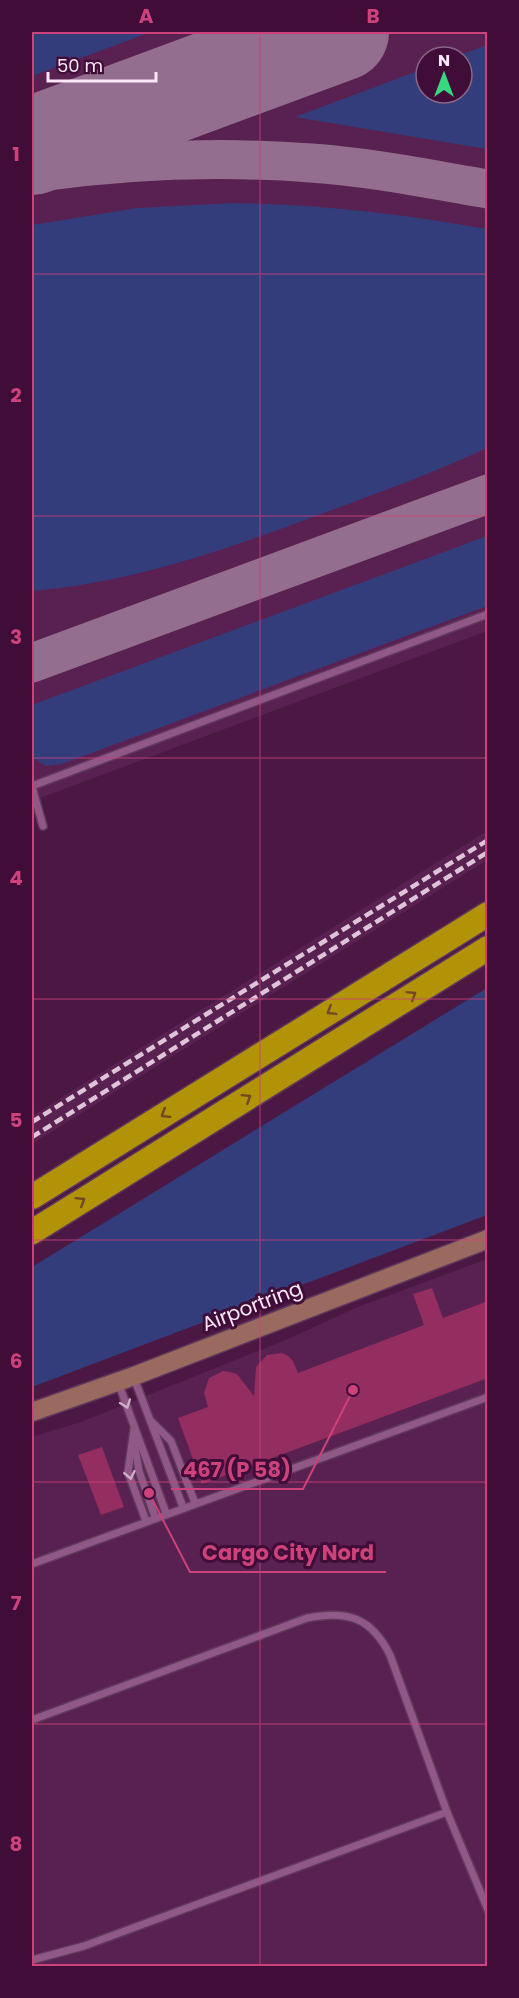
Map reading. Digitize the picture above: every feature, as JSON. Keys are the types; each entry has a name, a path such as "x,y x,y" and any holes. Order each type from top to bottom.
{"highway":[{"path":"32,1197 488,914"},
{"path":"32,1232 488,948"}],"street":[{"name":"Airportring","path":"32,1412 126,1379 488,1239"}],"lane":[{"path":"43,826 32,787 488,614"},
{"path":"126,1379 150,1420 183,1507"},
{"path":"126,1379 134,1426 135,1456 155,1517"},
{"path":"32,1564 155,1517 488,1397"},
{"path":"150,1420 171,1441 195,1503"},
{"path":"134,1426 166,1514"},
{"path":"134,1426 128,1456 128,1472 146,1521"},
{"path":"32,1720 307,1617 331,1613 349,1616 370,1626 380,1635 390,1655 447,1812 488,1910"},
{"path":"32,1960 84,1946 447,1812"}],"shaded area":[{"path":"32,32 487,32 487,631 32,801"},
{"path":"32,32 151,32 32,76"},
{"path":"487,45 487,149 295,117 414,72 414,105 474,105 474,50"},
{"path":"234,203 298,205 361,211 487,229 487,448 444,467 278,530 175,564 105,581 32,591 32,225 138,208"},
{"path":"487,536 487,606 62,764 46,766 32,757 32,705"},
{"path":"487,831 487,860 32,1144 32,1116"},
{"path":"487,988 487,1215 32,1387 32,1267"},
{"path":"487,1259 487,1966 32,1966 32,1437 81,1422 288,1339 358,1307"}],"building":[{"path":"432,1288 443,1318 488,1301 488,1378 202,1484 178,1418 208,1407 204,1393 209,1378 223,1371 237,1374 254,1396 256,1367 267,1355 282,1353 288,1356 298,1373 424,1325 413,1294"},
{"path":"102,1447 124,1507 101,1515 78,1455"}],"taxiway":[{"path":"32,173 171,160 276,161 355,167 488,189"},
{"path":"32,663 488,494"}],"runway":[{"path":"32,146 340,32"}],"railway":[{"path":"32,1122 488,840"},
{"path":"32,1137 488,852"}],"place":[{"name":"467 (P 58)","path":"353,1390"},
{"name":"Cargo City Nord","path":"149,1493"}]}
